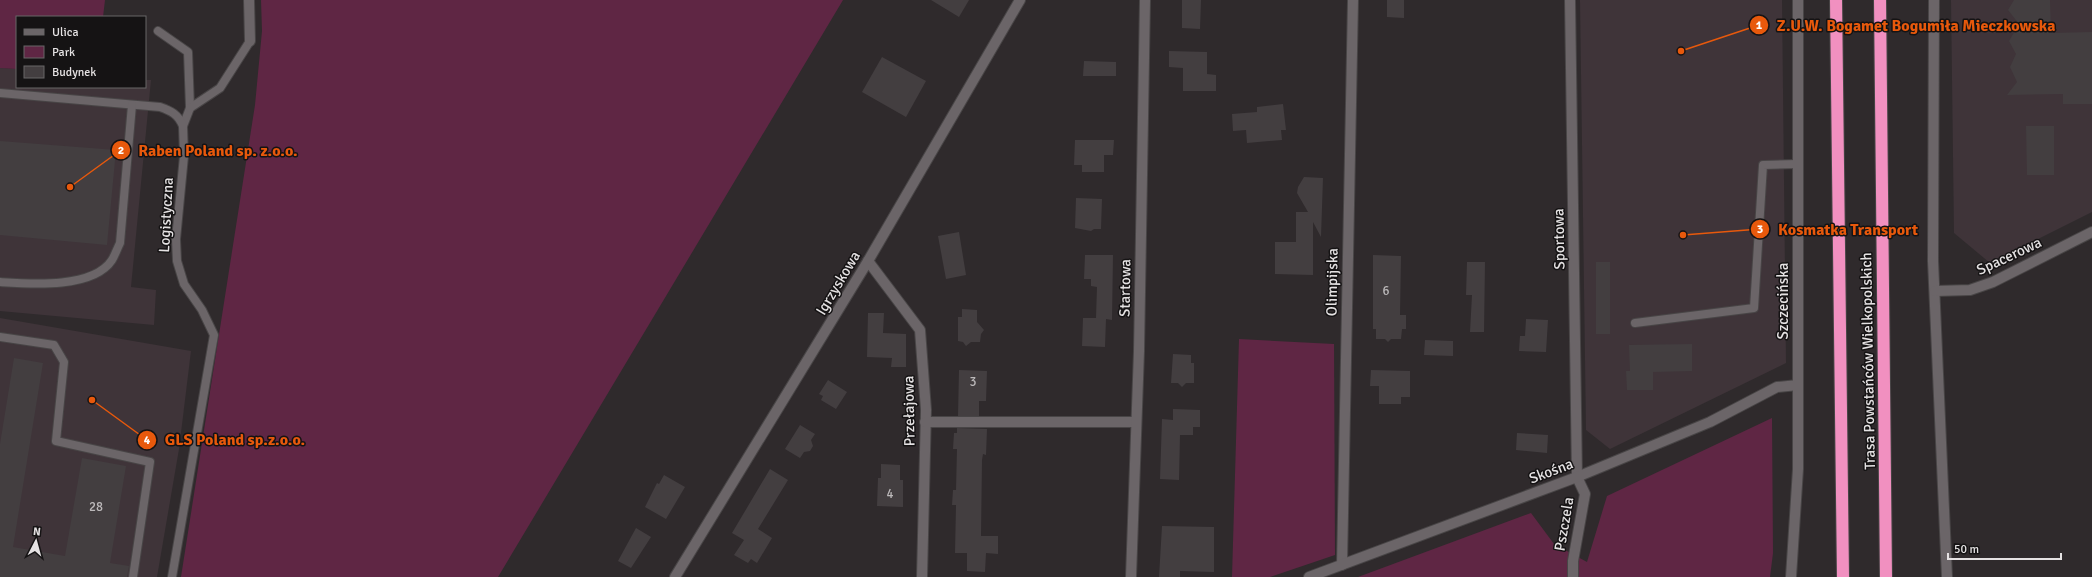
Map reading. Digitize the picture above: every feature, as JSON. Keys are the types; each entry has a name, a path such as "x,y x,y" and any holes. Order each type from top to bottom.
{"highway":[{"name":"Trasa Powstańców Wielkopolskich","path":"1836,0 1843,577"},
{"name":"Trasa Powstańców Wielkopolskich","path":"1880,0 1886,577"},
{"path":"1839,577 1842,539"},
{"path":"1886,539 1891,577"}],"street":[{"path":"249,0 250,41"},
{"name":"Igrzyskowa","path":"675,577 868,261 1020,0"},
{"name":"Startowa","path":"1130,577 1139,351 1145,0"},
{"name":"Olimpijska","path":"1342,565 1353,0"},
{"name":"Sportowa","path":"1570,0 1577,477"},
{"name":"Szczecińska","path":"1791,577 1798,469 1798,0"},
{"path":"1934,0 1935,291 1947,577"},
{"name":"Spacerowa","path":"1935,291 1970,290 1993,282 2092,232"},
{"name":"Przełajowa","path":"868,261 920,330 925,422 922,577"},
{"name":"Skośna","path":"1309,577 1577,477 1710,422 1777,387 1798,385"},
{"path":"925,422 1136,422"},
{"name":"Pszczela","path":"1573,577 1573,561 1585,494 1577,477"}],"lane":[{"path":"158,31 188,52 190,108"},
{"path":"190,108 220,88 250,41"},
{"path":"0,93 160,107 171,111 179,117 183,126"},
{"path":"0,282 26,284 80,280 99,272 112,261 120,243 132,105"},
{"name":"Logistyczna","path":"172,577 214,335 202,310 184,284 177,261 176,239 184,156 183,126 190,108"},
{"path":"1635,323 1754,308 1763,165 1798,164"},
{"path":"0,337 54,345 64,362 56,441 150,462 133,577"}],"shaded area":[{"path":"1580,0 1782,0 1786,363 1610,449 1586,430"},
{"path":"1951,0 2092,0 2092,212 1990,263 1954,233"},
{"path":"0,68 16,69 16,88 146,88 146,80 151,80 131,287 156,290 154,325 0,311"},
{"path":"0,318 191,351 179,449 157,577 0,577"}],"green space":[{"path":"0,0 105,0 103,16 16,16 16,69 0,68"},
{"path":"261,0 843,0 498,577 181,577 255,105 262,31"},
{"path":"1239,339 1334,344 1335,555 1270,577 1232,577"},
{"path":"1772,418 1773,553 1770,577 1358,577 1531,513 1554,544 1587,562 1607,496"}],"building":[{"path":"931,0 969,0 959,17"},
{"path":"1182,0 1201,0 1200,29 1182,28"},
{"path":"1387,0 1404,0 1404,18 1387,17"},
{"path":"2014,0 2050,0 2051,33 2092,32 2092,104 2063,104 2063,94 2007,95 2017,82 2010,67 2016,54 2009,41 2019,24 2008,10"},
{"path":"1169,51 1207,52 1207,74 1216,75 1216,91 1183,91 1183,68 1169,67"},
{"path":"882,57 926,81 906,117 862,92"},
{"path":"1084,61 1116,62 1116,76 1083,76"},
{"path":"1283,104 1286,130 1281,130 1282,140 1247,143 1246,130 1233,131 1232,114 1257,112 1257,107"},
{"path":"2026,126 2054,126 2054,175 2027,175"},
{"path":"1075,140 1114,140 1113,155 1104,155 1104,172 1082,172 1082,165 1074,165"},
{"path":"0,141 116,150 107,245 0,235"},
{"path":"1304,177 1323,178 1321,237 1313,222 1313,275 1275,274 1275,242 1296,242 1296,212 1308,212 1297,193 1298,187"},
{"path":"1076,198 1102,199 1101,229 1094,229 1091,231 1075,228"},
{"path":"959,232 966,275 946,279 938,236"},
{"path":"1085,255 1113,255 1112,320 1106,319 1105,347 1082,346 1083,318 1096,318 1097,287 1091,286 1091,279 1084,279"},
{"path":"1373,255 1401,256 1400,315 1406,315 1406,329 1402,329 1401,339 1391,339 1388,342 1385,339 1376,339 1376,329 1373,329"},
{"path":"1467,262 1485,262 1484,332 1470,332 1472,295 1466,295"},
{"path":"1596,262 1610,262 1610,334 1596,334"},
{"path":"962,309 977,310 977,322 984,330 981,334 980,342 971,342 966,346 963,342 958,341 958,317 962,317"},
{"path":"868,313 884,313 883,333 906,334 906,367 891,367 892,358 867,357"},
{"path":"1526,319 1548,320 1546,352 1519,351 1520,336 1525,336"},
{"path":"1425,340 1453,341 1453,356 1424,355"},
{"path":"1692,344 1692,371 1653,372 1653,390 1627,390 1626,371 1630,371 1629,345"},
{"path":"1173,354 1191,355 1191,363 1194,363 1194,383 1186,383 1182,387 1178,383 1171,383"},
{"path":"14,358 43,363 13,547 65,556 82,458 126,466 110,563 129,566 127,577 0,577 0,444"},
{"path":"959,370 987,371 986,401 979,401 979,416 958,416"},
{"path":"1371,370 1410,371 1410,397 1401,397 1401,404 1379,404 1379,386 1370,386"},
{"path":"828,380 847,392 836,409 821,400 823,396 819,394"},
{"path":"1173,409 1200,410 1200,427 1193,427 1193,435 1180,435 1179,480 1160,479 1162,419 1173,420"},
{"path":"800,425 815,434 811,440 813,446 810,451 804,452 800,458 785,449"},
{"path":"957,428 987,429 986,455 983,454 982,460 981,536 998,536 998,554 986,553 985,572 967,571 967,553 955,553 956,505 952,505 953,490 956,490 957,449 953,449 954,433 957,433"},
{"path":"1517,433 1548,435 1547,453 1516,450"},
{"path":"881,464 900,465 900,480 903,480 903,507 877,506 878,478 881,478"},
{"path":"770,469 788,480 758,529 772,538 757,563 751,559 748,563 734,555 744,540 732,533"},
{"path":"664,475 685,487 666,519 645,507 657,483 659,484"},
{"path":"1162,526 1214,527 1214,572 1180,571 1180,577 1159,577"},
{"path":"636,528 651,537 631,568 618,561"}],"place":[{"name":"Z.U.W. Bogamet Bogumiła Mieczkowska","path":"1681,51"},
{"name":"Raben Poland sp. z.o.o.","path":"70,187"},
{"name":"Kosmatka Transport","path":"1683,235"},
{"name":"GLS Poland sp.z.o.o.","path":"92,400"}]}
